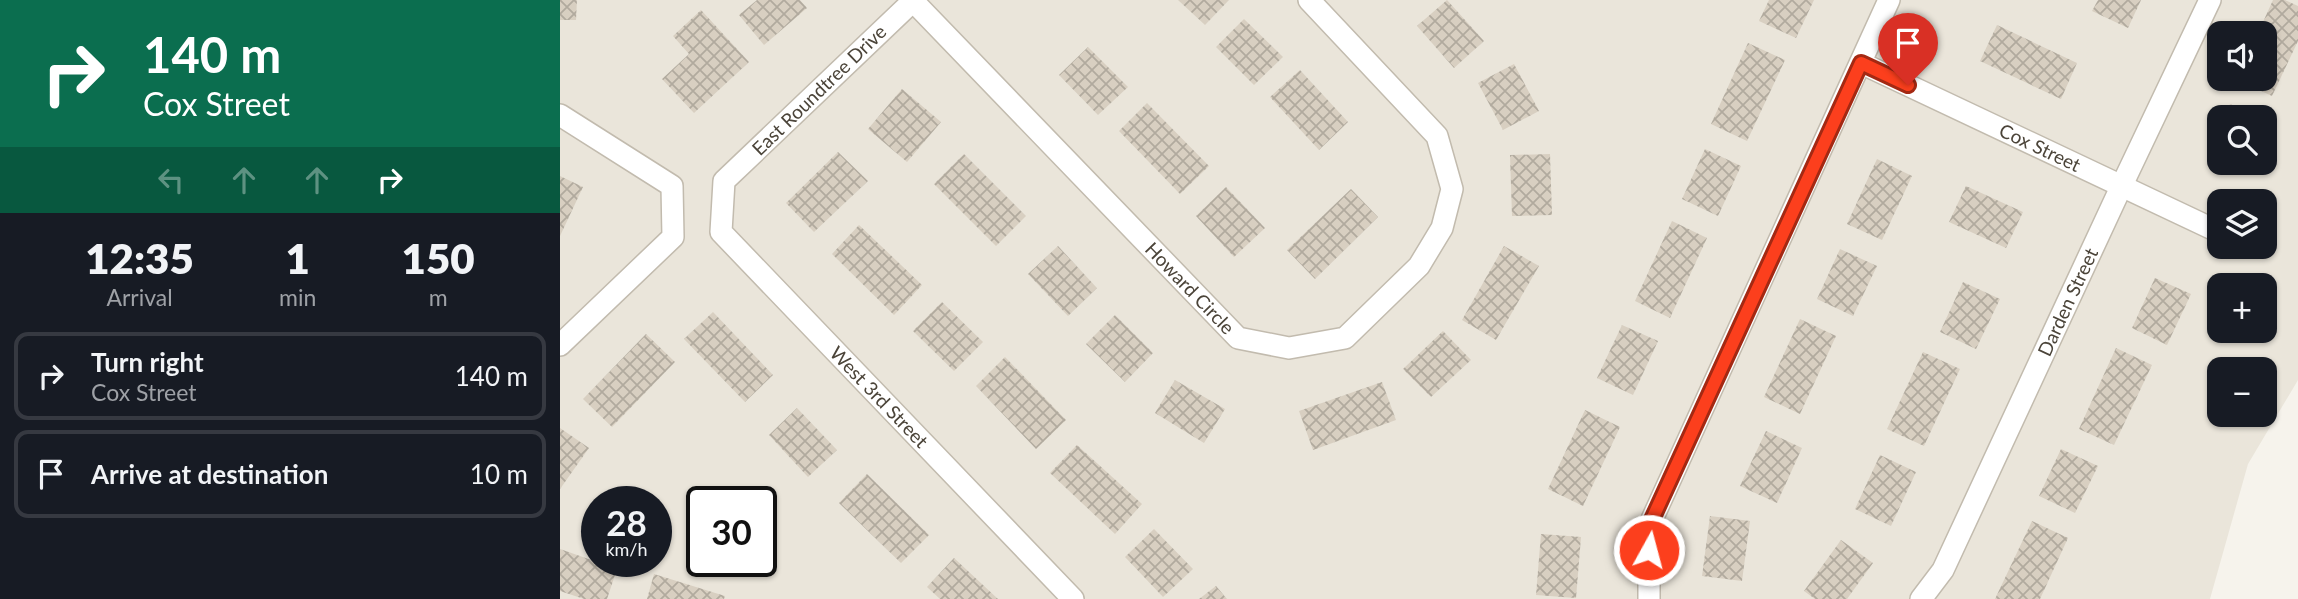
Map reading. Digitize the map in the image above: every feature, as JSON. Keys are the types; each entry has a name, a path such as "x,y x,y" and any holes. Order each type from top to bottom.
{"street":[{"name":"Howard Circle","path":"913,0 1238,338 1289,348 1345,338 1401,284 1419,266 1442,228 1452,189 1437,136 1309,0"},
{"name":"East Roundtree Drive","path":"724,180 913,0"},
{"path":"1649,599 1649,526 1889,0"},
{"name":"Darden Street","path":"1921,599 1943,570 2210,0"},
{"name":"Cox Street","path":"1861,63 2207,226"},
{"path":"560,115 672,186 673,237 560,345"},
{"name":"West 3rd Street","path":"724,180 721,232 1073,599"}],"shaded area":[{"path":"560,0 2298,0 2298,380 2277,415 2277,357 2207,357 2207,427 2270,427 2248,464 2210,599 560,599"}],"building":[{"path":"560,0 577,0 576,20 560,20"},
{"path":"757,0 800,0 807,8 764,45 739,15"},
{"path":"1178,0 1229,0 1205,25"},
{"path":"1447,0 1484,41 1454,68 1417,26"},
{"path":"1769,0 1814,0 1796,38 1759,21"},
{"path":"2098,0 2141,0 2128,28 2092,11"},
{"path":"2273,0 2285,0 2298,6 2298,41 2277,85 2277,21 2263,21"},
{"path":"701,10 749,62 694,113 662,79 689,54 673,36"},
{"path":"1244,19 1283,57 1254,85 1216,47"},
{"path":"1997,25 2077,63 2061,99 1980,61"},
{"path":"1748,43 1785,60 1747,141 1711,124"},
{"path":"1088,47 1128,87 1098,115 1059,75"},
{"path":"1514,64 1539,111 1503,130 1478,83"},
{"path":"1300,70 1348,122 1319,150 1270,97"},
{"path":"902,89 941,122 907,162 868,129"},
{"path":"2261,91 2274,91 2272,96"},
{"path":"1147,103 1209,166 1180,194 1119,131"},
{"path":"1705,149 1741,166 1718,216 1682,199"},
{"path":"838,152 868,181 814,232 786,203"},
{"path":"964,154 1026,216 996,246 934,184"},
{"path":"1550,154 1552,215 1512,216 1510,155"},
{"path":"1877,159 1912,176 1882,240 1847,224"},
{"path":"560,176 583,187 560,236"},
{"path":"1966,186 2023,212 2006,248 1949,222"},
{"path":"1226,187 1265,228 1234,257 1196,216"},
{"path":"1351,189 1378,217 1315,279 1287,250"},
{"path":"1672,221 1707,238 1670,318 1635,301"},
{"path":"859,225 922,285 894,315 832,254"},
{"path":"1058,246 1097,288 1068,316 1028,274"},
{"path":"1504,246 1539,266 1496,340 1462,320"},
{"path":"1840,249 1877,266 1853,316 1817,299"},
{"path":"2155,278 2191,294 2167,345 2132,328"},
{"path":"1963,282 2000,299 1976,349 1940,332"},
{"path":"942,302 983,342 954,371 913,331"},
{"path":"713,312 773,375 745,402 684,339"},
{"path":"1115,315 1153,353 1125,382 1086,344"},
{"path":"1800,319 1836,336 1800,414 1764,397"},
{"path":"1622,325 1658,341 1633,395 1597,378"},
{"path":"1443,331 1471,360 1431,397 1403,369"},
{"path":"646,334 675,362 612,427 583,399"},
{"path":"2116,348 2152,365 2114,445 2079,429"},
{"path":"1923,352 1960,369 1924,446 1887,429"},
{"path":"1005,357 1066,420 1036,449 976,386"},
{"path":"1175,380 1225,409 1204,443 1155,413"},
{"path":"1382,382 1396,420 1313,450 1299,411"},
{"path":"797,408 837,450 808,477 769,435"},
{"path":"1585,410 1620,427 1583,506 1548,489"},
{"path":"560,428 589,448 560,489"},
{"path":"1766,431 1802,448 1777,503 1740,486"},
{"path":"1077,445 1142,504 1115,534 1050,473"},
{"path":"2061,449 2098,466 2075,513 2039,496"},
{"path":"1880,455 1916,472 1891,526 1855,509"},
{"path":"867,474 929,535 901,563 839,503"},
{"path":"1710,516 1750,521 1742,581 1702,576"},
{"path":"2032,521 2068,538 2040,599 1995,599"},
{"path":"1154,529 1193,569 1163,597 1125,557"},
{"path":"1541,534 1581,537 1576,598 1536,595"},
{"path":"1841,540 1873,563 1847,599 1815,599 1804,591"},
{"path":"560,549 581,556 581,577 614,577 607,599 584,599 560,591"},
{"path":"954,558 998,599 940,599 927,587"},
{"path":"653,577 664,577 725,596 724,599 647,599"},
{"path":"1216,586 1227,599 1199,599"}],"route":[{"path":"1649,550 1649,526 1861,63 1908,85"}]}
